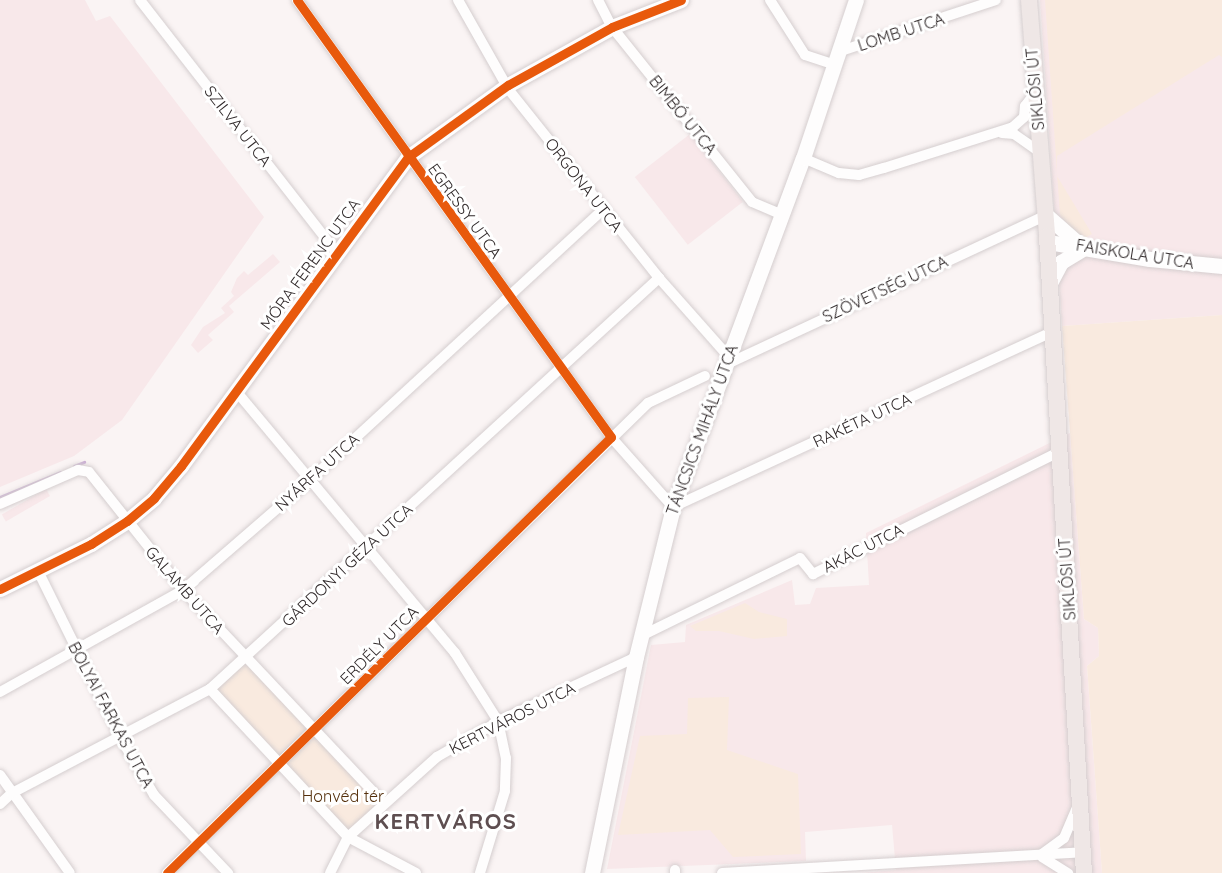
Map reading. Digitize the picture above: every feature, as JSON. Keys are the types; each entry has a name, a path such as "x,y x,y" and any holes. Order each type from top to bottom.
{"main road":[{"name":"SIKLÓSI ÚT","path":"1029,0 1048,242 1084,873"}],"street":[{"name":"SZILVA UTCA","path":"140,0 337,253"},
{"name":"EGRESSY UTCA","path":"297,0 408,158 612,437 673,507"},
{"name":"ORGONA UTCA","path":"458,0 506,86 603,210 727,361"},
{"name":"BIMBÓ UTCA","path":"598,0 612,27 752,202 782,215"},
{"name":"MÓRA FERENC UTCA","path":"0,589 38,571 127,521 182,466 408,158 506,86 612,27 681,0"},
{"path":"770,0 805,55 838,58"},
{"name":"TÁNCSICS MIHÁLY UTCA","path":"592,873 636,657 673,507 803,159 856,0"},
{"name":"LOMB UTCA","path":"838,58 996,0"},
{"path":"803,159 828,171 859,175 1019,123 1036,92"},
{"path":"981,136 1014,134 1040,152"},
{"name":"NYÁRFA UTCA","path":"0,692 183,590 311,479 603,210"},
{"path":"1046,215 1084,248 1054,269 1050,286"},
{"name":"SZÖVETSÉG UTCA","path":"727,361 1046,215"},
{"name":"FAISKOLA UTCA","path":"1048,242 1222,266"},
{"name":"GÁRDONYI GÉZA UTCA","path":"0,804 12,793 210,689 368,547 560,365 659,278"},
{"name":"RAKÉTA UTCA","path":"673,507 1052,332"},
{"name":"ERDÉLY UTCA","path":"167,873 648,403 705,376"},
{"path":"236,391 428,619 481,689 498,722 506,758 505,791 480,873"},
{"name":"AKÁC UTCA","path":"641,636 800,558 813,574 1059,452"},
{"name":"GALAMB UTCA","path":"0,504 84,469 183,590 245,659"},
{"name":"BOLYAI FARKAS UTCA","path":"38,571 120,737 154,795 196,843 228,873"},
{"name":"KERTVÁROS UTCA","path":"330,873 348,837 382,802 437,757 498,722 636,657"},
{"path":"245,659 382,802"},
{"path":"210,689 348,837 416,873"},
{"path":"0,775 70,873"},
{"path":"1039,855 1069,831 1079,803"},
{"path":"722,873 852,870 1082,852"},
{"path":"1039,855 1068,873"}],"shaded area":[{"path":"0,0 85,0 96,21 110,16 264,217 122,420 74,456 0,487"},
{"path":"1040,0 1222,0 1222,315 1062,326"},
{"path":"690,134 743,202 688,245 635,177"},
{"path":"273,254 280,262 229,306 234,312 208,335 213,340 198,353 191,345 203,327 225,313 221,308 234,296 231,292 237,278 244,271 248,275"},
{"path":"1070,433 1084,619 1098,628 1099,656 1087,666 1102,873 861,873 896,870 892,825 805,832 806,861 607,869 651,645 685,642 686,625 792,580 795,605 810,604 816,588 869,585 866,533"},
{"path":"46,489 50,496 6,521 2,514"}],"green space":[{"path":"1045,0 1222,0 1222,57 1219,55 1057,156 1057,172"},
{"path":"1057,177 1092,234 1085,238 1070,229 1060,215"},
{"path":"1222,315 1222,873 1102,873 1087,666 1099,656 1098,628 1084,619 1062,326"},
{"path":"745,603 759,612 787,619 787,636 754,639 719,631 696,631 690,626"},
{"name":"Honvéd tér","path":"245,659 383,802 350,834 212,691"},
{"path":"729,697 727,750 798,774 801,854 733,857 710,830 618,835 640,736 687,734 688,698"}],"waterway":[{"path":"74,466 84,462"},
{"path":"0,497 60,472"}],"cycle path":[{"path":"167,873 611,437 297,0"},
{"path":"0,589 91,544 127,521 154,498 181,466 408,157 508,85 612,27 681,0"}],"district":[{"name":"KERTVÁROS","path":"446,822"}]}
